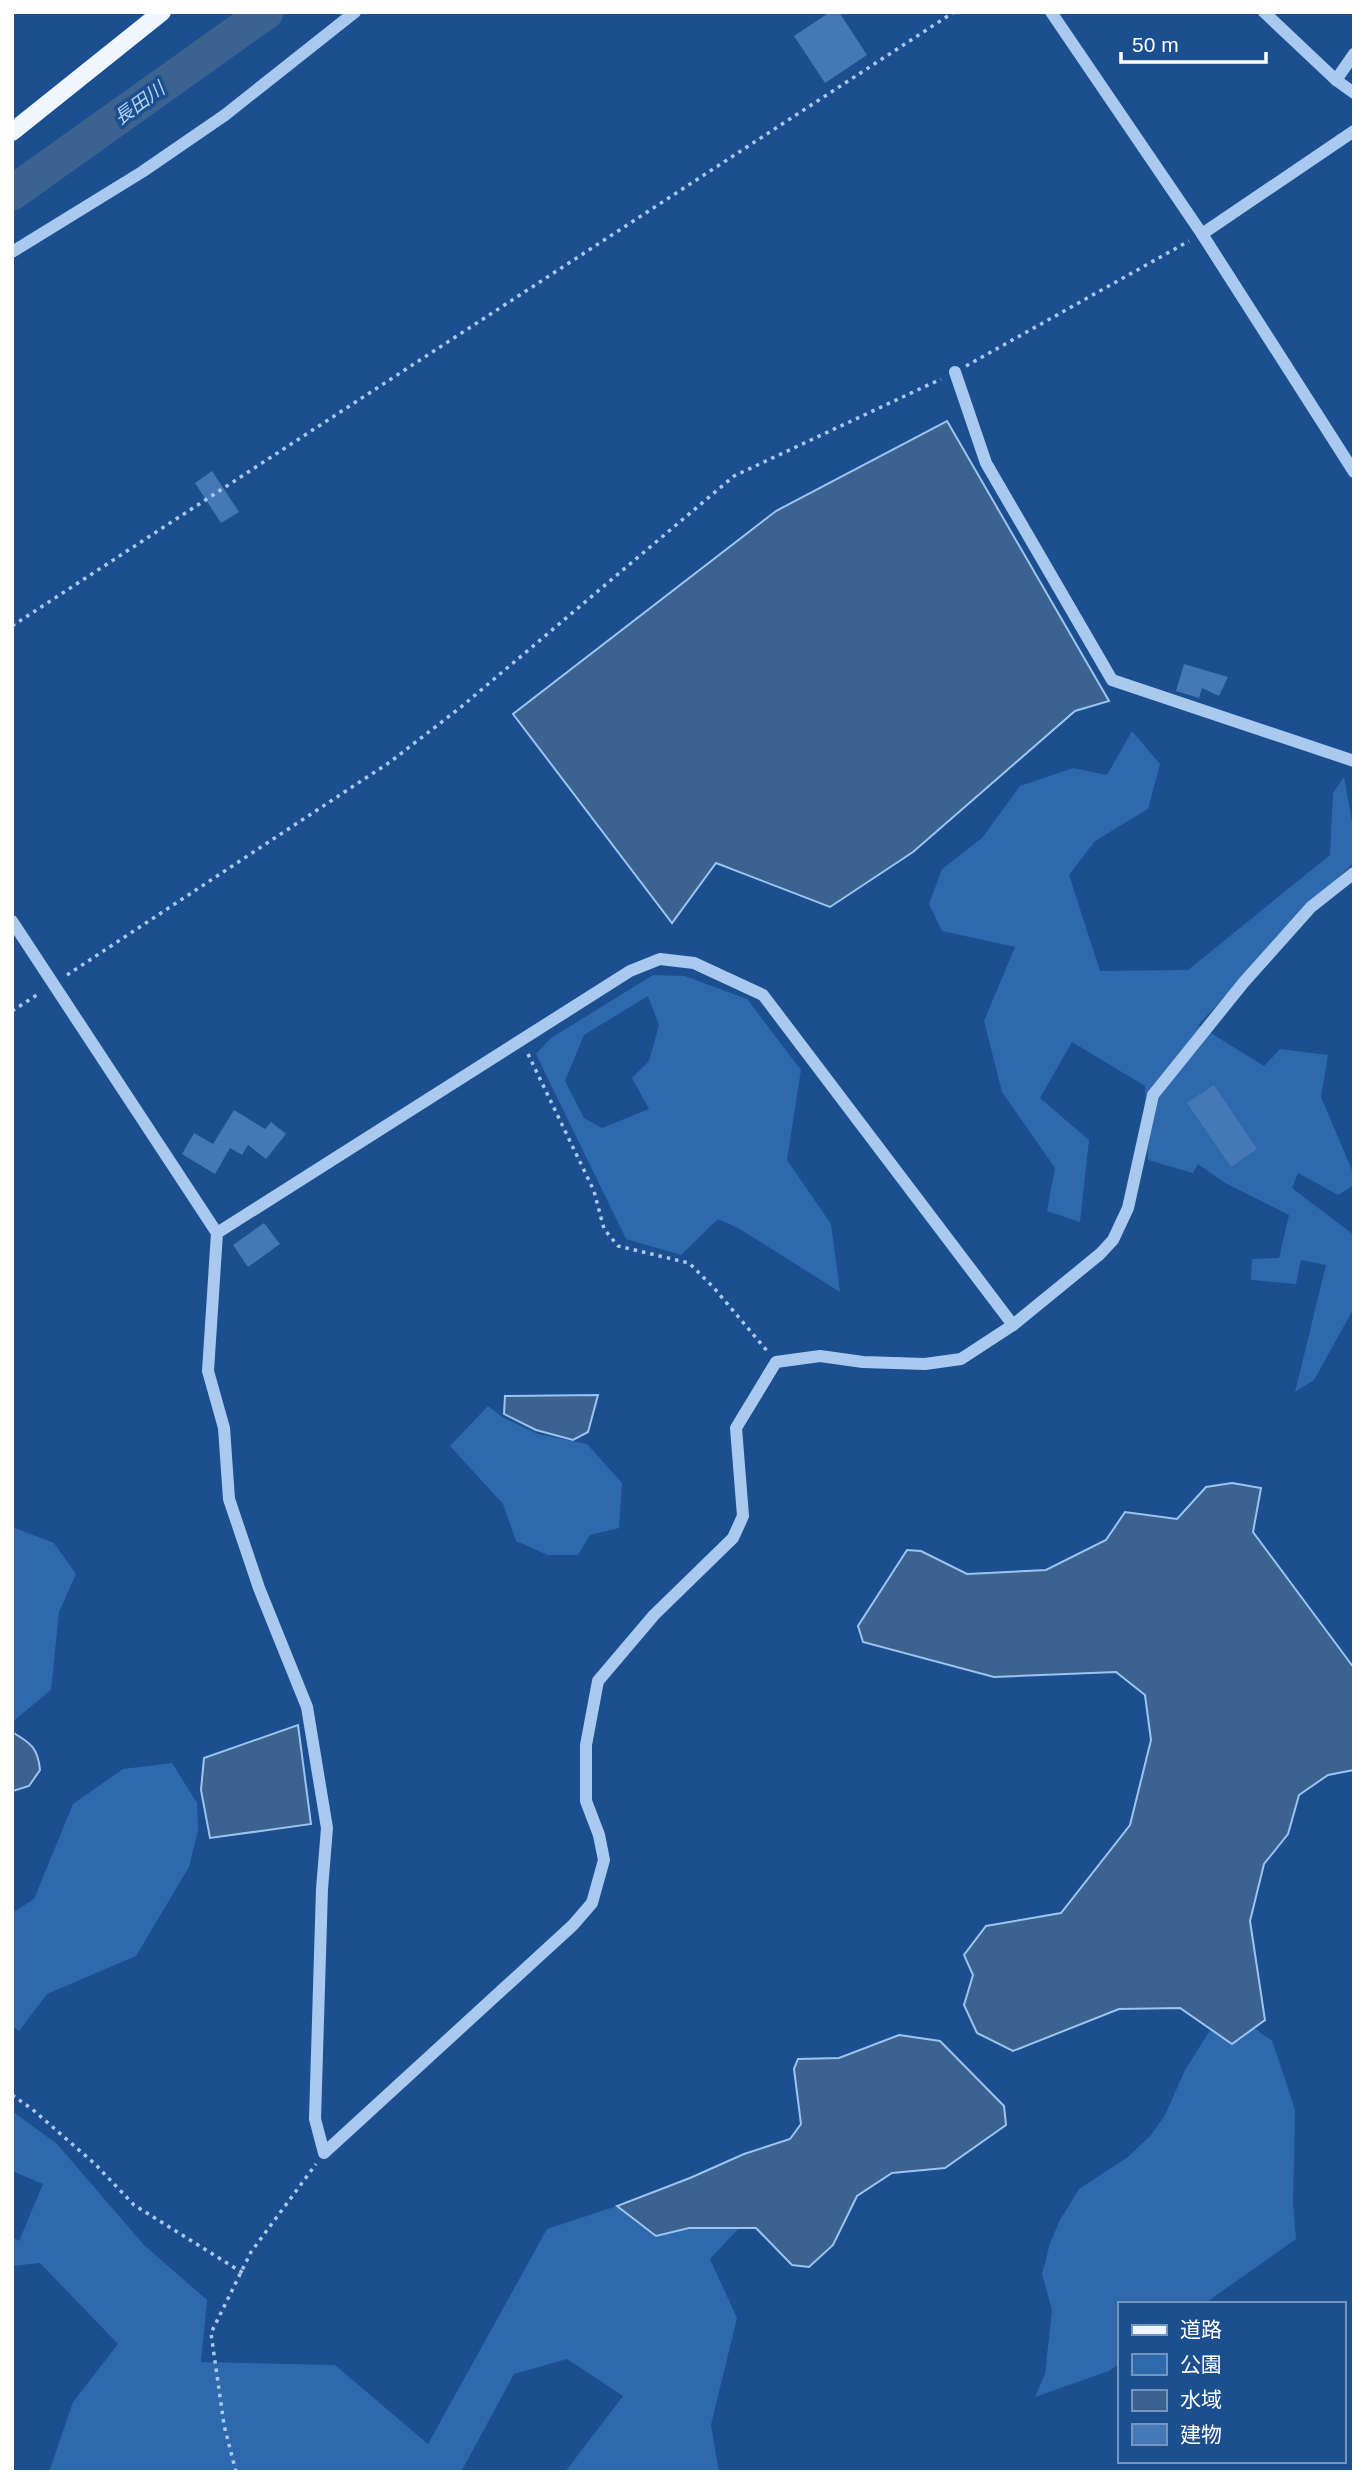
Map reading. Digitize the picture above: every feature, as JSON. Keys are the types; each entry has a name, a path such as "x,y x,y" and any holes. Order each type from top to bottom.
{"main road":[{"path":"12,132 162,12"}],"street":[{"path":"12,252 142,172 225,115 355,12"},
{"path":"1051,12 1202,234 1354,472"},
{"path":"1264,12 1336,80 1354,93"},
{"path":"1336,80 1354,54"},
{"path":"1202,234 1354,131"},
{"path":"955,372 986,463 1112,680 1354,761"},
{"path":"12,920 217,1233 208,1371 223,1428 229,1499 259,1588 307,1707 327,1828 322,1889 315,2119 324,2153 573,1925 592,1903 604,1860 586,1801 586,1745 598,1681 654,1615 733,1538 743,1516 736,1428 776,1362 820,1356 863,1362 925,1364 961,1359 1013,1325 1100,1254 1113,1240 1128,1208 1153,1095 1244,982 1311,907 1354,873"},
{"path":"217,1233 630,971 660,959 694,963 763,995 1013,1325"}],"path":[{"path":"12,626 954,12"},
{"path":"12,1011 390,762 461,707 734,476 955,372 1202,234"},
{"path":"522,1041 594,1191 604,1229 618,1246 689,1263 714,1288 776,1362"},
{"path":"12,2095 95,2164 134,2205 243,2273"},
{"path":"236,2472 224,2425 211,2333 243,2273 251,2252 324,2153"}],"green space":[{"path":"1132,731 1160,764 1148,809 1095,841 1069,875 1100,971 1188,970 1330,855 1333,793 1344,777 1354,832 1354,862 1198,1025 1264,1066 1280,1049 1328,1055 1321,1097 1354,1175 1354,1185 1338,1195 1298,1173 1292,1188 1354,1235 1354,1308 1314,1380 1295,1392 1326,1265 1301,1260 1296,1284 1251,1280 1252,1259 1279,1258 1289,1215 1225,1183 1198,1164 1193,1173 1148,1160 1145,1086 1072,1042 1040,1098 1089,1140 1080,1222 1047,1211 1055,1168 1002,1092 984,1021 1015,947 942,931 929,904 942,869 982,838 1020,786 1073,768 1107,775"},
{"path":"653,975 685,976 747,999 801,1070 787,1160 831,1224 840,1292 738,1228 718,1219 681,1255 626,1239 536,1054 551,1038","holes":["648,996 659,1025 649,1061 632,1078 649,1109 602,1128 584,1118 565,1081 584,1035"]},
{"path":"488,1406 502,1417 538,1434 587,1444 622,1483 619,1528 590,1535 578,1555 548,1555 516,1541 503,1504 450,1446"},
{"path":"12,1527 54,1543 76,1574 59,1612 51,1690 12,1722"},
{"path":"172,1763 197,1803 198,1830 189,1867 136,1956 47,1994 19,2031 12,2026 12,1913 34,1899 73,1804 123,1769"},
{"path":"1227,2022 1246,2022 1272,2041 1295,2110 1293,2203 1296,2239 1207,2302 1118,2302 1118,2365 1109,2371 1035,2397 1045,2374 1052,2310 1042,2274 1050,2243 1060,2220 1079,2189 1128,2157 1151,2135 1165,2115 1185,2070 1209,2032"},
{"path":"12,2111 57,2144 144,2245 207,2300 201,2362 335,2365 428,2444 547,2229 617,2206 657,2236 689,2228 739,2228 710,2259 737,2318 711,2425 719,2472 565,2472 623,2396 567,2359 514,2374 461,2472 49,2472 73,2402 118,2344 40,2263 12,2266 12,2237 19,2241 43,2184 12,2171"}],"water":[{"path":"947,421 1109,701 1075,711 913,852 830,907 716,863 672,923 513,714 776,511"},
{"path":"598,1395 588,1432 573,1440 536,1430 504,1414 505,1396"},
{"path":"1232,1483 1261,1488 1253,1532 1354,1668 1354,1770 1328,1775 1299,1795 1288,1834 1264,1864 1250,1921 1265,2020 1232,2044 1180,2008 1119,2009 1013,2051 977,2033 964,2005 973,1975 964,1955 986,1926 1061,1913 1130,1825 1151,1740 1145,1695 1116,1672 994,1677 863,1642 858,1626 907,1550 921,1551 967,1574 1046,1570 1106,1540 1125,1512 1177,1519 1206,1487"},
{"path":"298,1725 311,1824 210,1838 201,1790 204,1758"},
{"path":"12,1732 32,1747 40,1770 29,1786 13,1791"},
{"path":"899,2035 940,2041 1004,2106 1006,2125 945,2168 892,2173 857,2196 833,2245 809,2267 792,2265 756,2228 689,2228 656,2236 617,2206 744,2154 790,2139 801,2124 794,2069 798,2059 839,2058"}],"building":[{"path":"830,12 839,12 867,55 825,83 794,36"},
{"path":"212,471 239,512 221,523 195,483"},
{"path":"1184,664 1228,677 1219,696 1202,688 1199,698 1176,691"},
{"path":"1214,1085 1257,1149 1231,1167 1187,1103"},
{"path":"234,1110 265,1129 271,1122 286,1134 266,1159 248,1145 242,1155 230,1148 215,1174 182,1154 194,1133 213,1144"},
{"path":"264,1223 280,1244 248,1267 233,1245"}],"waterway":[{"name":"長田川","path":"12,193 266,12"}]}
